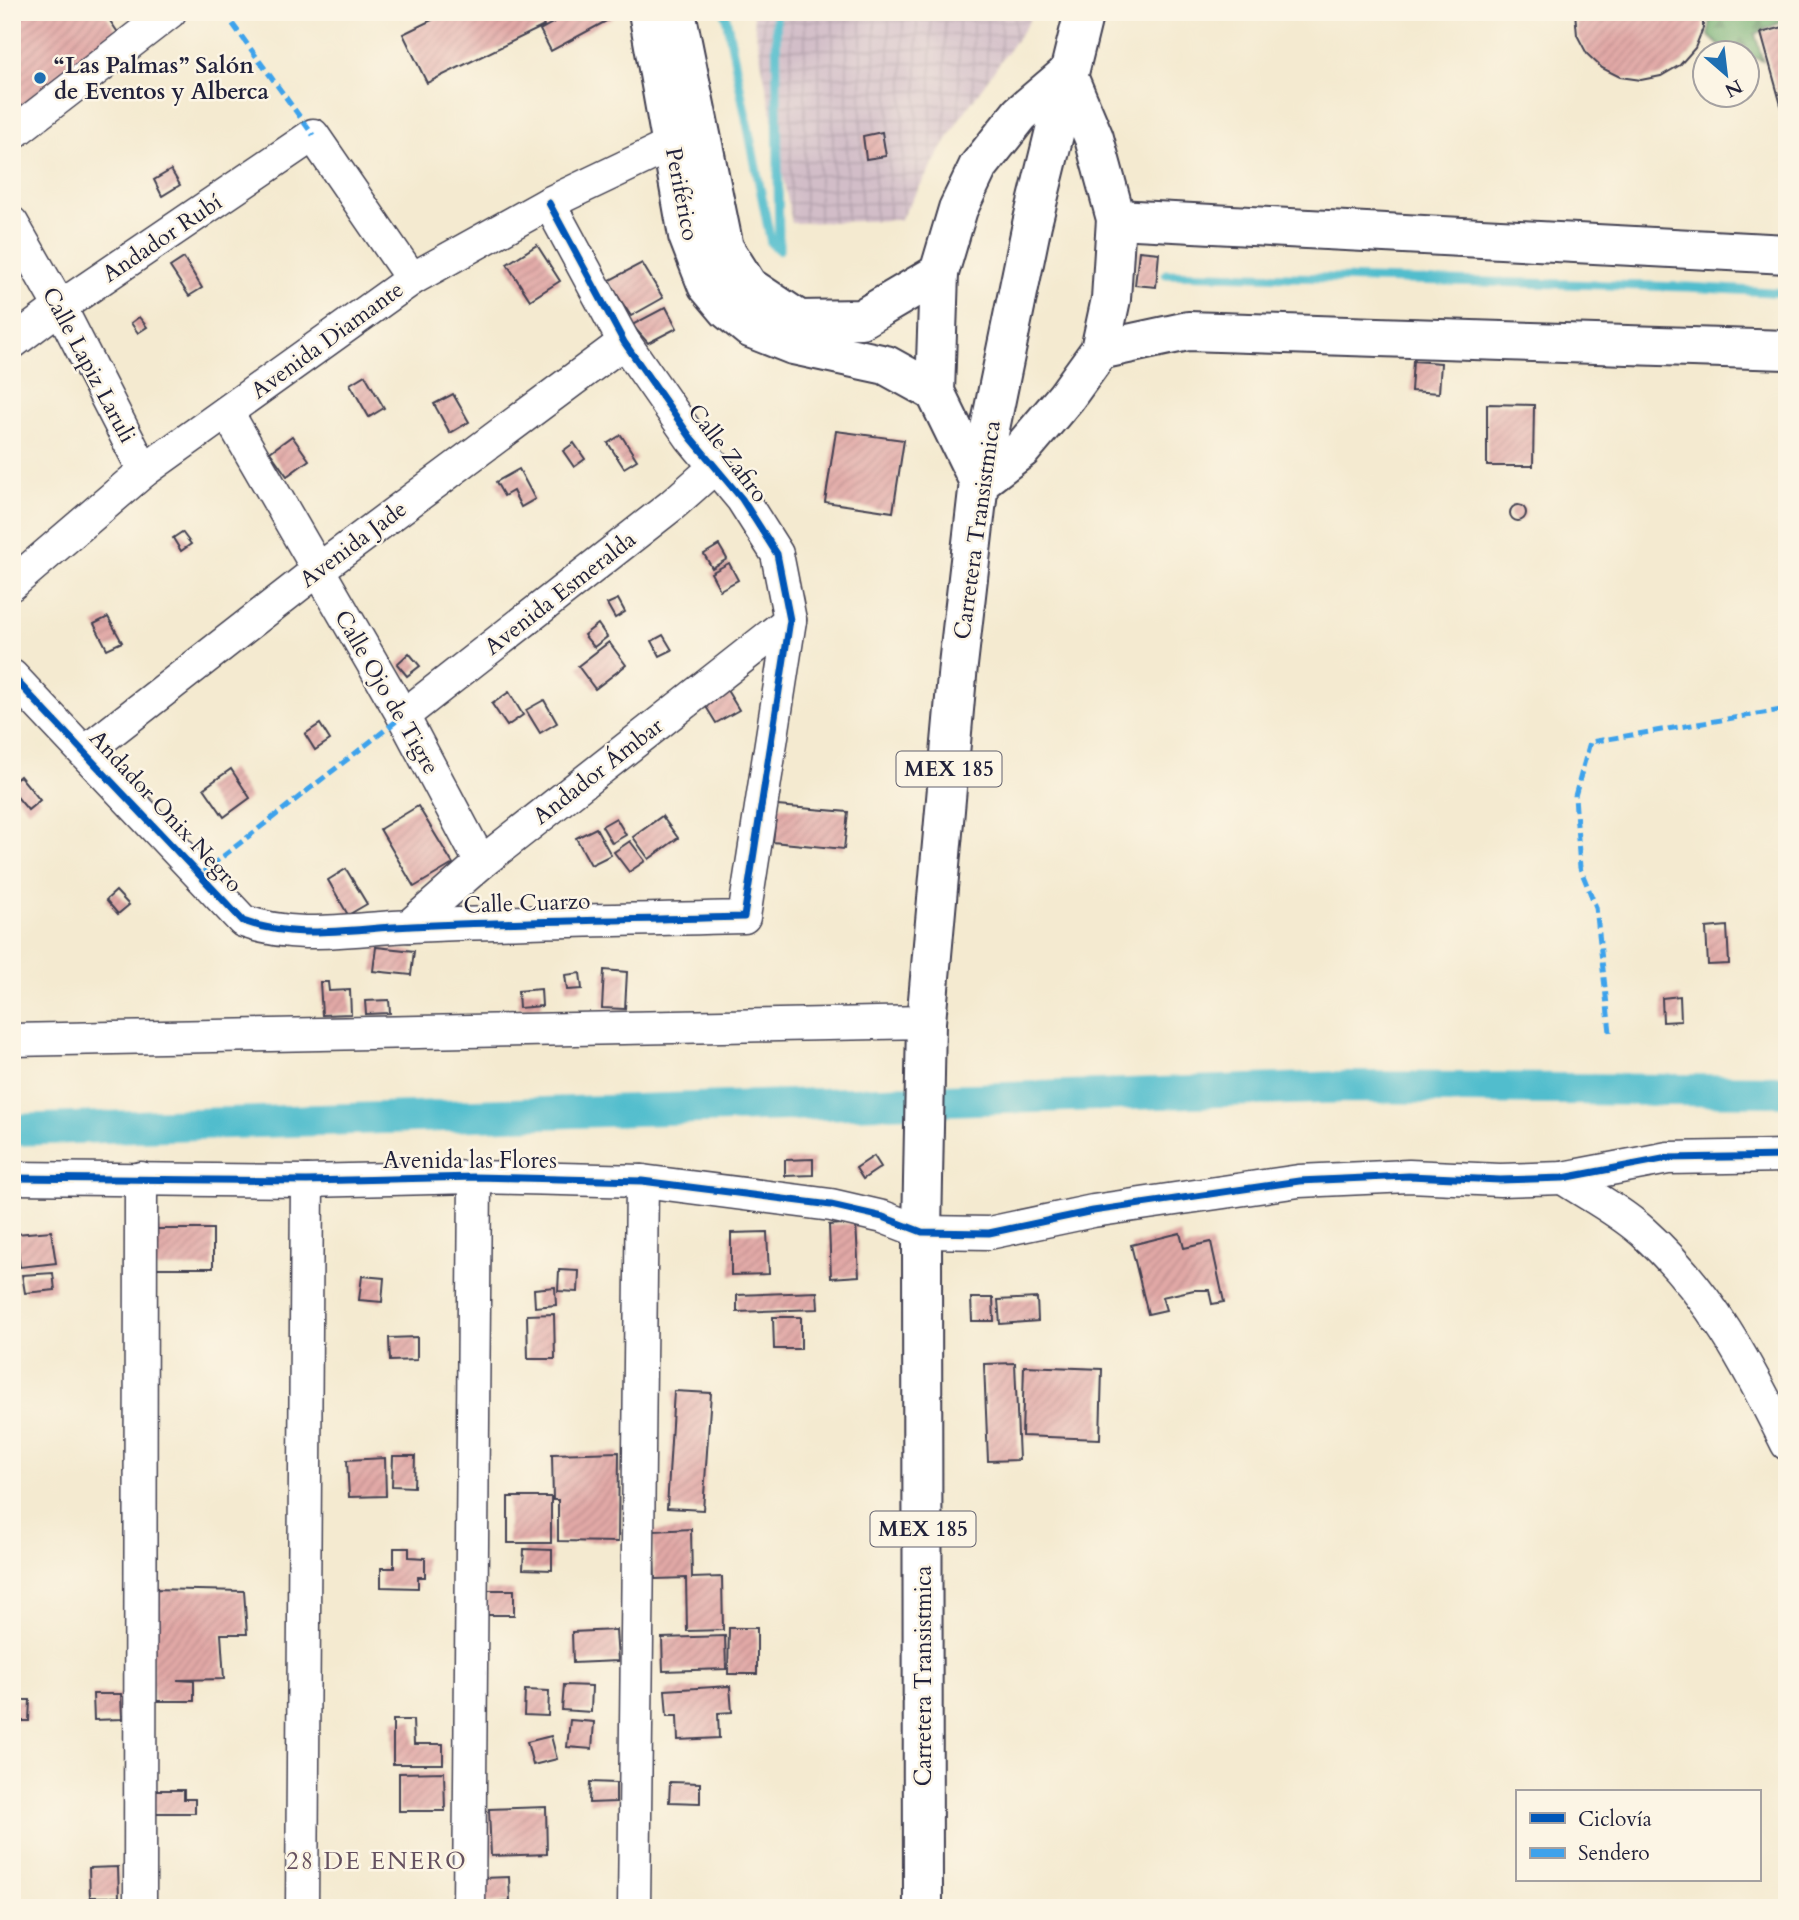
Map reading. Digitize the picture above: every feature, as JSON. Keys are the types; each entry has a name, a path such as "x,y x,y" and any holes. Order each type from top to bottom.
{"main road":[{"name":"Periférico","path":"648,12 688,236 707,285 799,320 861,319 939,273"},
{"name":"Periférico","path":"676,12 723,248 750,328 793,345 886,365 935,392"},
{"name":"Carretera Transistmica","path":"923,1908 922,1232 925,1040 958,665 979,482 1067,74 1084,12"},
{"path":"1067,74 1094,138 1116,219 1111,299 1100,350 1022,449 979,482 935,392 939,273 958,209 978,167 1020,114 1067,74"},
{"path":"1116,219 1787,254"},
{"path":"1100,350 1188,331 1787,350"}],"street":[{"path":"12,134 170,12"},
{"name":"Andador Rubí","path":"12,343 60,307 313,135 412,279"},
{"name":"Avenida Diamante","path":"12,584 144,471 412,279 549,203 673,144"},
{"name":"Calle Zafiro","path":"549,203 624,341 691,438 742,499 777,554 790,620 744,916"},
{"name":"Calle Lapiz Laruli","path":"12,223 60,307 144,471"},
{"name":"Avenida Jade","path":"85,752 318,570 624,341"},
{"name":"Calle Ojo de Tigre","path":"227,412 403,716 481,863"},
{"name":"Avenida Esmeralda","path":"403,716 671,506 715,467"},
{"name":"Andador Ámbar","path":"409,926 481,863 790,620"},
{"name":"Andador Onix Negro","path":"12,676 243,920 268,930 312,934"},
{"name":"Calle Cuarzo","path":"312,934 409,926 744,916"},
{"path":"12,1040 925,1040"},
{"name":"Avenida las Flores","path":"12,1178 307,1181 475,1177 642,1181 831,1205 883,1217 922,1232 989,1234 1093,1211 1299,1181 1409,1176 1500,1180 1563,1178 1668,1158 1787,1156"},
{"path":"469,1908 475,1177"},
{"path":"140,1908 141,1178"},
{"path":"1563,1178 1642,1231 1700,1290 1745,1363 1787,1444"},
{"path":"302,1908 307,1181"},
{"path":"634,1908 642,1181"}],"shaded area":[{"path":"752,12 1032,12 1028,23 959,120 900,220 792,223"}],"green space":[{"path":"1711,12 1787,12 1787,19 1755,34 1756,38 1709,36"}],"building":[{"name":"“Las Palmas” Salón de Eventos y Alberca","path":"12,12 104,12 121,37 12,120"},
{"path":"448,12 537,12 544,26 427,83 403,34"},
{"path":"572,12 623,12 551,51 540,30"},
{"path":"1575,12 1703,12 1703,28 1699,38 1690,38 1690,54 1680,65 1661,76 1641,80 1620,77 1602,68 1587,54 1577,35"},
{"path":"1787,26 1787,123 1786,123 1761,33"},
{"path":"882,132 886,156 866,159 863,136"},
{"path":"171,170 180,185 162,196 154,180"},
{"path":"537,245 560,281 530,300 507,264"},
{"path":"1139,251 1159,253 1156,287 1135,285"},
{"path":"184,258 202,288 189,296 170,267"},
{"path":"642,263 663,298 631,316 608,281"},
{"path":"666,307 677,328 648,343 632,325"},
{"path":"139,317 147,327 138,333 131,323"},
{"path":"1413,361 1441,363 1439,393 1411,391"},
{"path":"365,375 384,408 369,417 350,384"},
{"path":"453,394 469,422 450,433 434,404"},
{"path":"1487,404 1534,405 1533,466 1487,466"},
{"path":"836,431 904,440 893,512 825,502"},
{"path":"621,435 637,460 624,468 608,443"},
{"path":"292,436 309,460 287,476 270,452"},
{"path":"574,443 585,459 574,467 563,451"},
{"path":"519,469 535,499 521,507 513,491 504,496 496,482"},
{"path":"1518,505 1526,513 1518,521 1510,513"},
{"path":"182,532 191,544 181,551 173,538"},
{"path":"719,545 727,559 712,568 704,554"},
{"path":"729,563 738,580 720,590 711,573"},
{"path":"618,599 625,612 615,618 607,604"},
{"path":"108,617 122,642 107,649 94,624"},
{"path":"598,624 607,637 594,647 584,635"},
{"path":"663,635 672,650 660,656 652,641"},
{"path":"609,642 626,665 595,689 578,666"},
{"path":"409,653 420,666 407,676 397,664"},
{"path":"725,687 739,710 716,723 702,700"},
{"path":"509,692 523,715 507,726 492,704"},
{"path":"544,700 557,723 540,733 526,710"},
{"path":"320,724 330,740 315,750 305,734"},
{"path":"231,769 250,798 224,817 204,788"},
{"path":"20,776 40,800 28,810 12,791 12,783"},
{"path":"418,806 453,864 414,887 380,829"},
{"path":"777,806 848,812 844,849 773,842"},
{"path":"662,816 678,838 649,859 633,837"},
{"path":"616,818 626,835 612,843 602,826"},
{"path":"596,828 611,855 591,865 576,838"},
{"path":"630,841 645,861 629,872 614,852"},
{"path":"346,869 367,904 348,915 328,880"},
{"path":"116,891 129,905 118,914 106,900"},
{"path":"1727,926 1729,964 1708,965 1706,928"},
{"path":"376,947 414,951 411,975 373,971"},
{"path":"604,970 627,972 625,1009 602,1008"},
{"path":"580,973 582,989 567,990 565,975"},
{"path":"320,982 328,982 329,991 350,990 351,1014 322,1015"},
{"path":"541,989 542,1006 519,1008 518,991"},
{"path":"1680,996 1681,1021 1663,1022 1662,998"},
{"path":"389,1000 390,1013 366,1014 365,1001"},
{"path":"874,1156 881,1167 863,1179 856,1168"},
{"path":"813,1159 813,1175 785,1176 785,1160"},
{"path":"856,1223 859,1276 831,1278 829,1225"},
{"path":"152,1229 213,1229 213,1268 151,1268"},
{"path":"51,1231 56,1263 20,1267 16,1234"},
{"path":"767,1232 769,1274 731,1275 731,1233"},
{"path":"1180,1233 1184,1248 1211,1242 1224,1302 1212,1304 1209,1290 1194,1290 1162,1297 1166,1310 1148,1314 1131,1245"},
{"path":"559,1270 579,1271 578,1292 558,1291"},
{"path":"53,1273 55,1290 25,1293 22,1275"},
{"path":"362,1276 384,1278 382,1302 359,1300"},
{"path":"555,1287 556,1305 535,1307 534,1289"},
{"path":"817,1292 818,1309 737,1312 737,1295"},
{"path":"971,1298 993,1298 994,1321 972,1321"},
{"path":"1037,1298 1038,1321 1000,1324 998,1300"},
{"path":"554,1314 555,1359 528,1359 527,1315"},
{"path":"773,1317 801,1317 801,1349 774,1349"},
{"path":"417,1337 417,1360 390,1361 389,1338"},
{"path":"1015,1363 1019,1460 988,1461 984,1364"},
{"path":"1024,1366 1102,1369 1100,1439 1022,1436"},
{"path":"674,1391 711,1393 703,1510 667,1508"},
{"path":"619,1452 618,1542 558,1541 558,1500 553,1500 552,1454"},
{"path":"393,1456 415,1456 414,1487 392,1486"},
{"path":"385,1458 386,1496 349,1497 347,1460"},
{"path":"508,1497 551,1497 551,1543 508,1543"},
{"path":"691,1529 692,1578 722,1577 723,1630 687,1631 686,1578 655,1579 653,1531"},
{"path":"394,1548 409,1548 409,1557 425,1558 425,1577 418,1577 418,1588 381,1587 381,1568 394,1568"},
{"path":"524,1549 552,1550 552,1570 523,1569"},
{"path":"150,1589 244,1591 247,1634 221,1634 224,1679 177,1680 194,1681 194,1701 153,1701"},
{"path":"487,1590 514,1590 514,1615 487,1615"},
{"path":"729,1628 757,1628 757,1674 728,1674"},
{"path":"616,1630 618,1661 573,1663 572,1632"},
{"path":"725,1636 726,1669 663,1671 662,1638"},
{"path":"564,1685 592,1686 591,1712 562,1710"},
{"path":"730,1686 732,1712 718,1713 719,1738 678,1740 677,1716 667,1716 665,1690"},
{"path":"525,1690 549,1691 548,1716 524,1715"},
{"path":"93,1694 121,1694 122,1719 94,1720"},
{"path":"12,1700 30,1700 29,1721 12,1721"},
{"path":"393,1720 413,1720 414,1744 443,1744 443,1764 393,1764"},
{"path":"570,1720 594,1722 592,1749 567,1747"},
{"path":"551,1736 557,1759 533,1765 527,1742"},
{"path":"444,1772 445,1811 399,1811 399,1773"},
{"path":"590,1782 616,1783 616,1802 589,1803"},
{"path":"670,1782 700,1783 700,1803 669,1802"},
{"path":"151,1790 184,1790 184,1799 195,1799 195,1813 151,1813"},
{"path":"546,1807 547,1854 491,1856 489,1809"},
{"path":"118,1867 119,1897 90,1897 89,1868"},
{"path":"509,1877 510,1901 484,1903 483,1878"}],"waterway":[{"path":"725,12 771,243 779,250 776,12"},
{"path":"1166,274 1687,287 1787,293"},
{"path":"12,1130 1348,1087 1787,1091"}],"marked path":[{"path":"224,12 313,135"},
{"path":"1610,1032 1596,907 1580,868 1575,796 1590,742 1787,709"},
{"path":"199,875 403,716"}],"cycle path":[{"path":"12,676 243,921 285,930 326,932 454,924 744,917 790,620 777,554 742,499 691,438 624,342 549,203"},
{"path":"12,1178 307,1181 475,1177 642,1181 831,1205 883,1217 922,1232 989,1233 1093,1211 1299,1181 1409,1176 1500,1180 1563,1178 1668,1158 1787,1156"}],"place":[{"name":"“Las Palmas” Salón de Eventos y Alberca","path":"40,78"}],"district":[{"name":"28 DE ENERO","path":"377,1861"}]}
